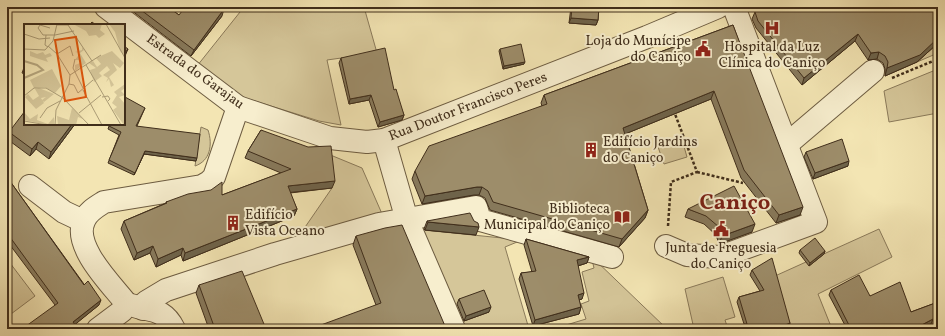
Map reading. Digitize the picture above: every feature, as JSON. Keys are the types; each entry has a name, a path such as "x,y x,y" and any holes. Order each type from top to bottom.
{"street":[{"name":"Estrada do Garajau","path":"106,7 238,108 330,138 367,142 384,140"},
{"name":"Rua Doutor Francisco Peres","path":"454,329 407,220 384,140 647,37 718,7"},
{"path":"666,246 688,255 720,257 816,222 734,7"},
{"path":"786,145 873,71"},
{"path":"174,329 169,320 158,311 135,306 89,256 84,244 82,232 83,221 92,210 104,202 202,186 209,182 214,177 238,108"},
{"path":"30,186 64,212 83,221"},
{"path":"98,329 122,310 146,302 166,290 290,249 379,224 476,207 480,220 612,257"}],"path":[{"path":"873,71 882,82 938,59"},
{"path":"675,114 697,172"},
{"path":"666,246 672,182 697,172 743,183"}],"shaded area":[{"path":"244,7 364,7 377,53 327,60 341,125 319,121 242,97 197,66"},
{"path":"938,43 938,53 917,62"},
{"path":"938,69 938,113 889,122 884,91"},
{"path":"201,127 208,130 210,147 204,160 195,166"},
{"path":"681,136 687,157 664,164 657,144"},
{"path":"328,154 362,168 386,223 290,249 332,188"},
{"path":"879,229 892,257 818,294 832,329 791,329 775,276"},
{"path":"423,230 522,240 505,247 529,329 465,329"},
{"path":"591,256 667,329 553,329 586,319 581,304 589,301 582,272 594,268"},
{"path":"7,259 35,296 7,317"},
{"path":"723,277 735,317 725,320 727,326 717,329 694,329 685,289"}],"building":[{"path":"137,7 168,7 179,15 185,7 222,7 224,9 194,50"},
{"path":"572,7 599,7 598,20 571,18"},
{"path":"760,7 930,7 938,17 938,38 920,55 887,68 888,62 885,56 879,52 871,53 858,34 804,78 758,21 755,12"},
{"name":"Edifício Jardins do Caniço","path":"733,25 803,207 779,215 744,170 714,91 623,128 648,210 622,239 493,202 488,191 482,187 425,196 415,171 429,146 547,104 544,95"},
{"path":"521,44 525,62 504,66 500,49"},
{"path":"385,48 394,90 396,89 404,115 380,122 371,95 350,99 341,58"},
{"path":"125,97 145,108 136,126 200,134 197,158 145,151 135,173 109,160 121,132 109,126 125,125"},
{"path":"24,112 24,125 71,125 51,152 38,142 32,149 9,132"},
{"path":"261,130 308,147 331,146 335,181 288,186 297,209 185,253 183,248 158,259 153,246 137,253 124,221 188,194 211,190 222,182 222,195 291,169 248,151"},
{"path":"842,139 849,161 815,173 806,152"},
{"path":"7,177 84,285 88,281 101,300 73,322 78,329 22,329 58,303 7,233"},
{"path":"734,186 755,224 722,236 719,227 706,216 688,209"},
{"path":"470,213 474,221 478,223 479,227 427,221"},
{"path":"402,225 445,326 448,329 310,329 381,303 356,236"},
{"path":"815,238 825,251 810,263 800,250"},
{"path":"526,239 589,257 577,260 584,293 578,295 581,307 535,320 521,273 536,271"},
{"path":"772,258 790,323 785,325 786,329 728,329 747,324 739,297 764,290 752,270"},
{"path":"242,271 266,329 215,329 199,285"},
{"path":"859,275 870,296 900,282 911,312 938,302 938,325 935,326 933,319 914,329 851,329 831,290"},
{"path":"484,290 491,307 466,316 459,299"}],"place":[{"name":"Hospital da Luz Clínica do Caniço","path":"772,28"},
{"name":"Loja do Munícipe do Caniço","path":"703,49"},
{"name":"Edifício Jardins do Caniço","path":"591,150"},
{"name":"Biblioteca Municipal do Caniço","path":"622,217"},
{"name":"Edifício Vista Oceano","path":"233,223"},
{"name":"Junta de Freguesia do Caniço","path":"721,229"}],"district":[{"name":"Caniço","path":"735,203"}]}
